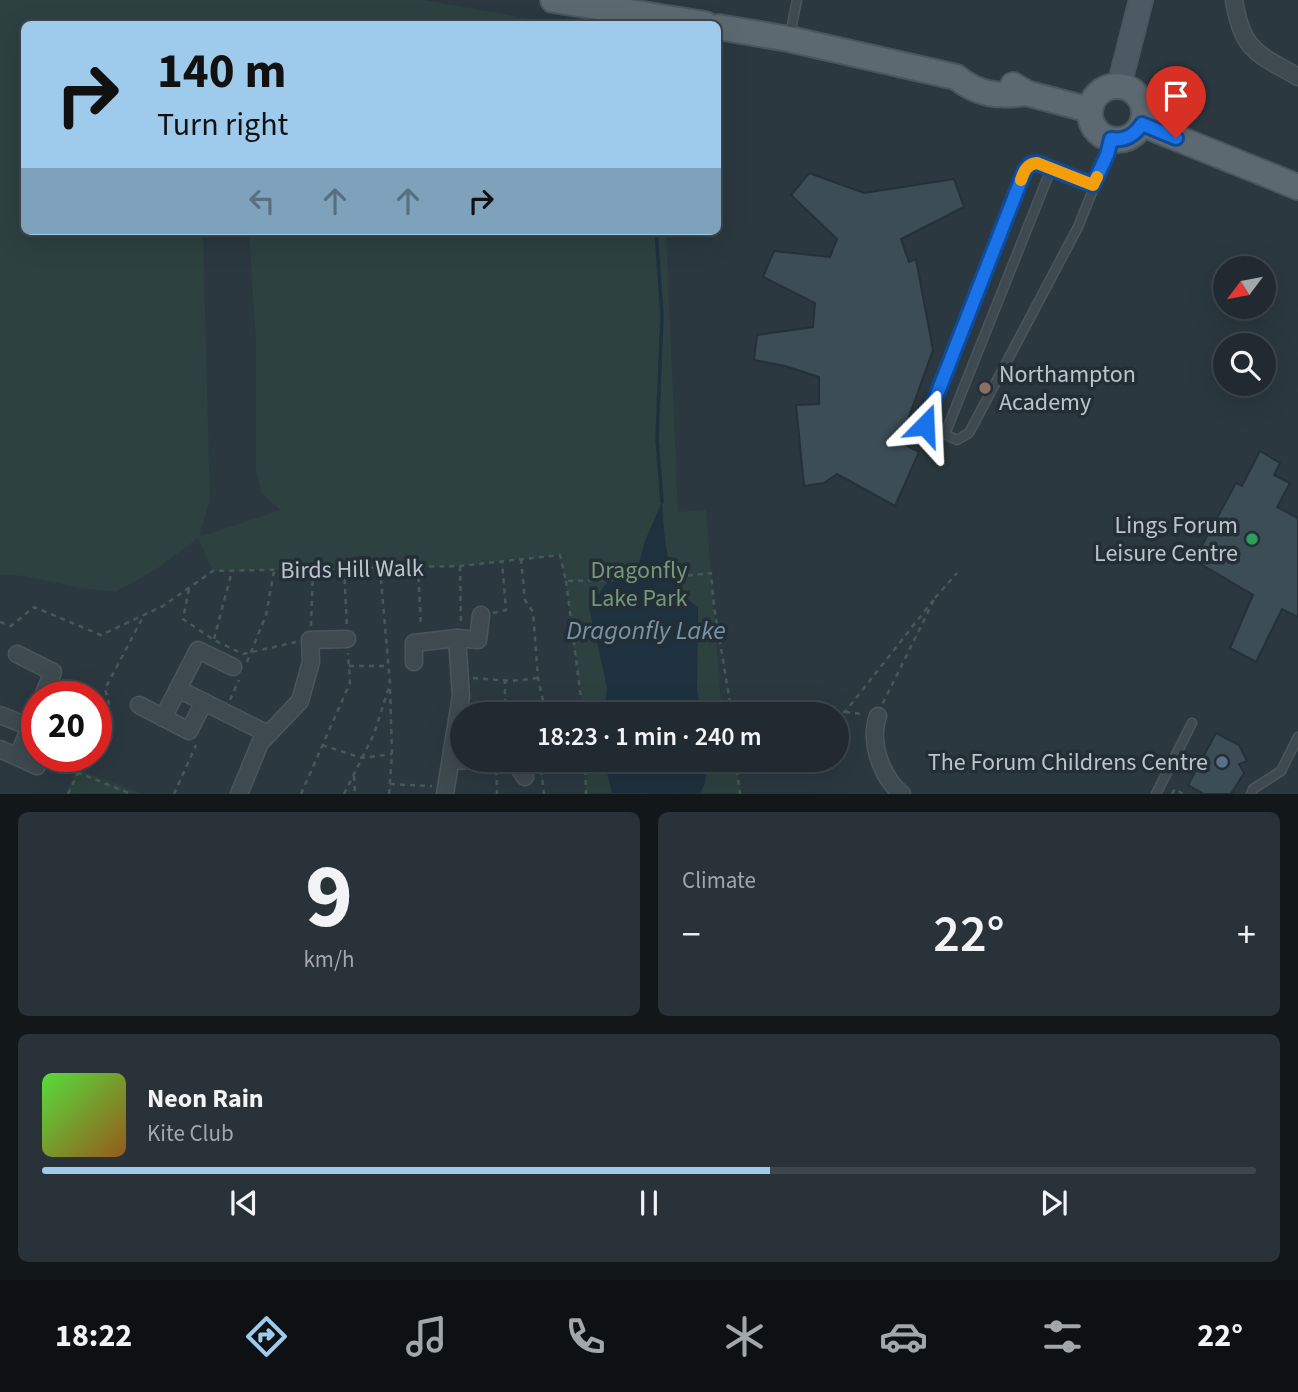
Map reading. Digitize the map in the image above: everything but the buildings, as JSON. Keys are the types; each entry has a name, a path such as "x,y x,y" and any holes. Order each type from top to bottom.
{"main road":[{"path":"553,0 686,21"},
{"path":"721,28 789,39 956,77 977,74 1008,81 1027,93 1090,110"},
{"path":"1119,86 1135,93 1140,99 1144,116 1137,132 1120,140 1103,136 1093,125 1090,110 1100,92 1119,86"},
{"path":"1142,124 1298,187"}],"street":[{"path":"1119,86 1141,0"},
{"path":"1234,0 1243,34 1254,51 1298,77"},
{"path":"414,662 414,643 457,638 478,640 481,615"},
{"path":"457,638 460,702"},
{"path":"239,793 260,743 300,701 311,662 310,640 348,639"},
{"path":"163,718 198,650 240,669"},
{"path":"17,654 53,672 49,681"},
{"path":"178,689 268,734"},
{"path":"139,705 189,732 204,702"},
{"path":"0,715 21,723"},
{"path":"878,716 875,726 878,759 892,786 902,793"},
{"path":"0,749 21,758"},
{"path":"18,756 21,749"},
{"path":"446,790 450,771"},
{"path":"522,772 525,777"}],"lane":[{"path":"789,39 797,0"},
{"path":"1093,185 1037,163 1031,164 1025,170 925,425 957,440 969,433 1078,227 1111,139"},
{"path":"945,435 1051,169"},
{"path":"1156,793 1192,723"},
{"path":"1251,793 1281,771 1298,737"}],"path":[{"name":"Birds Hill Walk","path":"0,622 11,626 34,607 101,635 163,606 213,571 460,566 560,555 566,582"},
{"path":"520,559 525,600 533,612 538,678 543,702"},
{"path":"481,615 506,610 502,561"},
{"path":"457,638 462,621 460,566"},
{"path":"418,567 422,642"},
{"path":"380,568 390,684 392,754 389,793"},
{"path":"301,793 350,682 344,569"},
{"path":"224,712 240,669 252,651 266,615 274,570"},
{"path":"190,587 183,619 214,640 243,653 310,640 313,570"},
{"path":"214,640 232,571"},
{"path":"581,702 566,582 657,579 711,573 714,607 731,702"},
{"path":"849,707 957,573"},
{"path":"849,712 878,716 887,691 935,597"},
{"path":"110,681 144,615"},
{"path":"349,666 389,666"},
{"path":"459,678 538,678"},
{"path":"505,680 505,702"},
{"path":"344,793 374,734 390,684"},
{"path":"174,793 199,738"},
{"path":"322,745 362,758 392,754"},
{"path":"68,793 78,772 131,793"},
{"path":"354,772 355,793"},
{"path":"496,772 497,793"},
{"path":"541,772 544,793"},
{"path":"585,772 586,793"},
{"path":"737,772 740,793"},
{"path":"390,784 446,790"},
{"path":"1172,793 1175,789 1183,793"}],"green space":[{"name":"Dragonfly Lake Park","path":"0,0 424,0 542,21 21,21 21,235 203,235 210,500 199,537 280,510 261,492 256,471 256,344 249,235 666,235 678,512 706,510 721,702 581,702 566,581 559,555 460,566 213,571 198,538 158,568 116,592 80,588 25,576 0,575"},
{"path":"76,772 85,772 140,793 66,793"},
{"path":"585,772 737,772 740,793 586,793"}],"water":[{"name":"Dragonfly Lake","path":"662,502 666,546 674,578 681,591 698,608 697,690 700,702 605,702 607,687 589,607 608,581 635,579 645,541"},
{"path":"607,772 706,772 700,794 612,793"}],"waterway":[{"path":"656,235 662,315 657,439 662,502"}],"slow traffic":[{"path":"1021,180 1025,170 1031,164 1037,163 1093,185 1097,177"}],"place":[{"name":"Northampton Academy","path":"985,388"},
{"name":"Lings Forum Leisure Centre","path":"1252,539"},
{"name":"The Forum Childrens Centre","path":"1222,762"}],"route":[{"path":"925,425 1025,170 1031,164 1037,163 1093,185 1107,155 1111,139 1129,138 1142,124 1176,138"}]}
